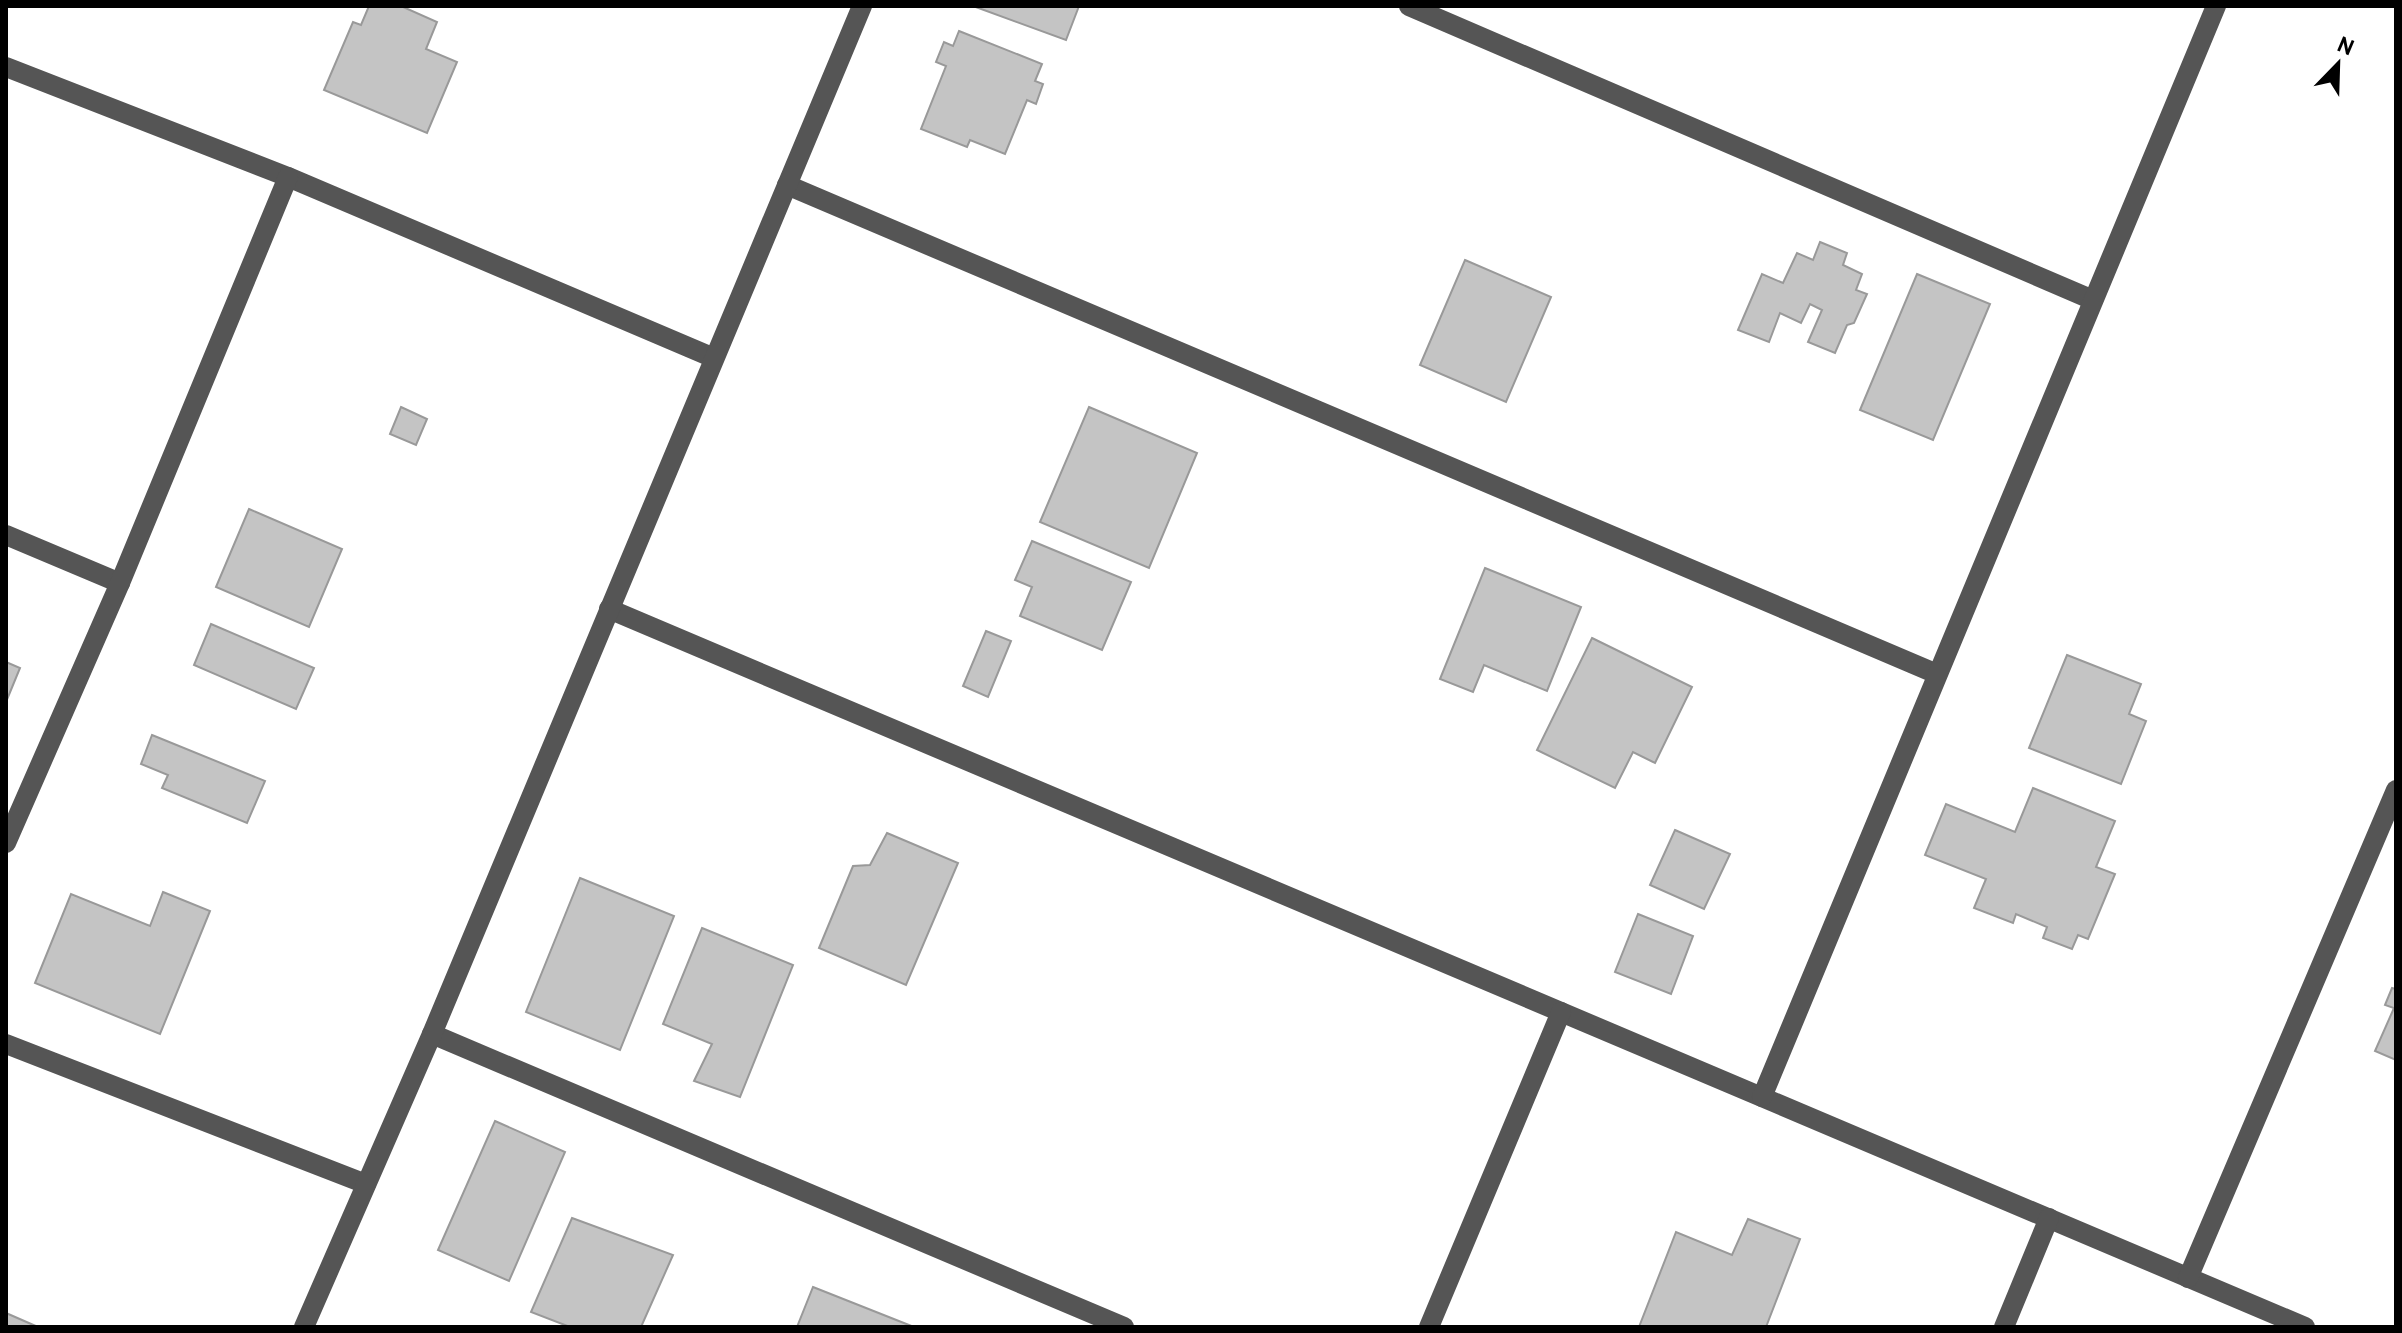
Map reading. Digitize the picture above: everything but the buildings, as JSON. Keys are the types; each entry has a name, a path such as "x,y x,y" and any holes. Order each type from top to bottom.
{"street":[{"path":"304,1327 432,1034 862,6"},
{"path":"1409,6 2093,300"},
{"path":"1762,1097 2216,6"},
{"path":"6,67 288,177 714,358"},
{"path":"6,843 120,583 288,177"},
{"path":"787,185 1937,674"},
{"path":"6,535 120,583"},
{"path":"609,609 2305,1327"},
{"path":"2188,1278 2396,790"},
{"path":"1429,1327 1561,1012"},
{"path":"432,1034 1124,1327"},
{"path":"6,1044 366,1184"},
{"path":"2004,1327 2049,1218"}]}
